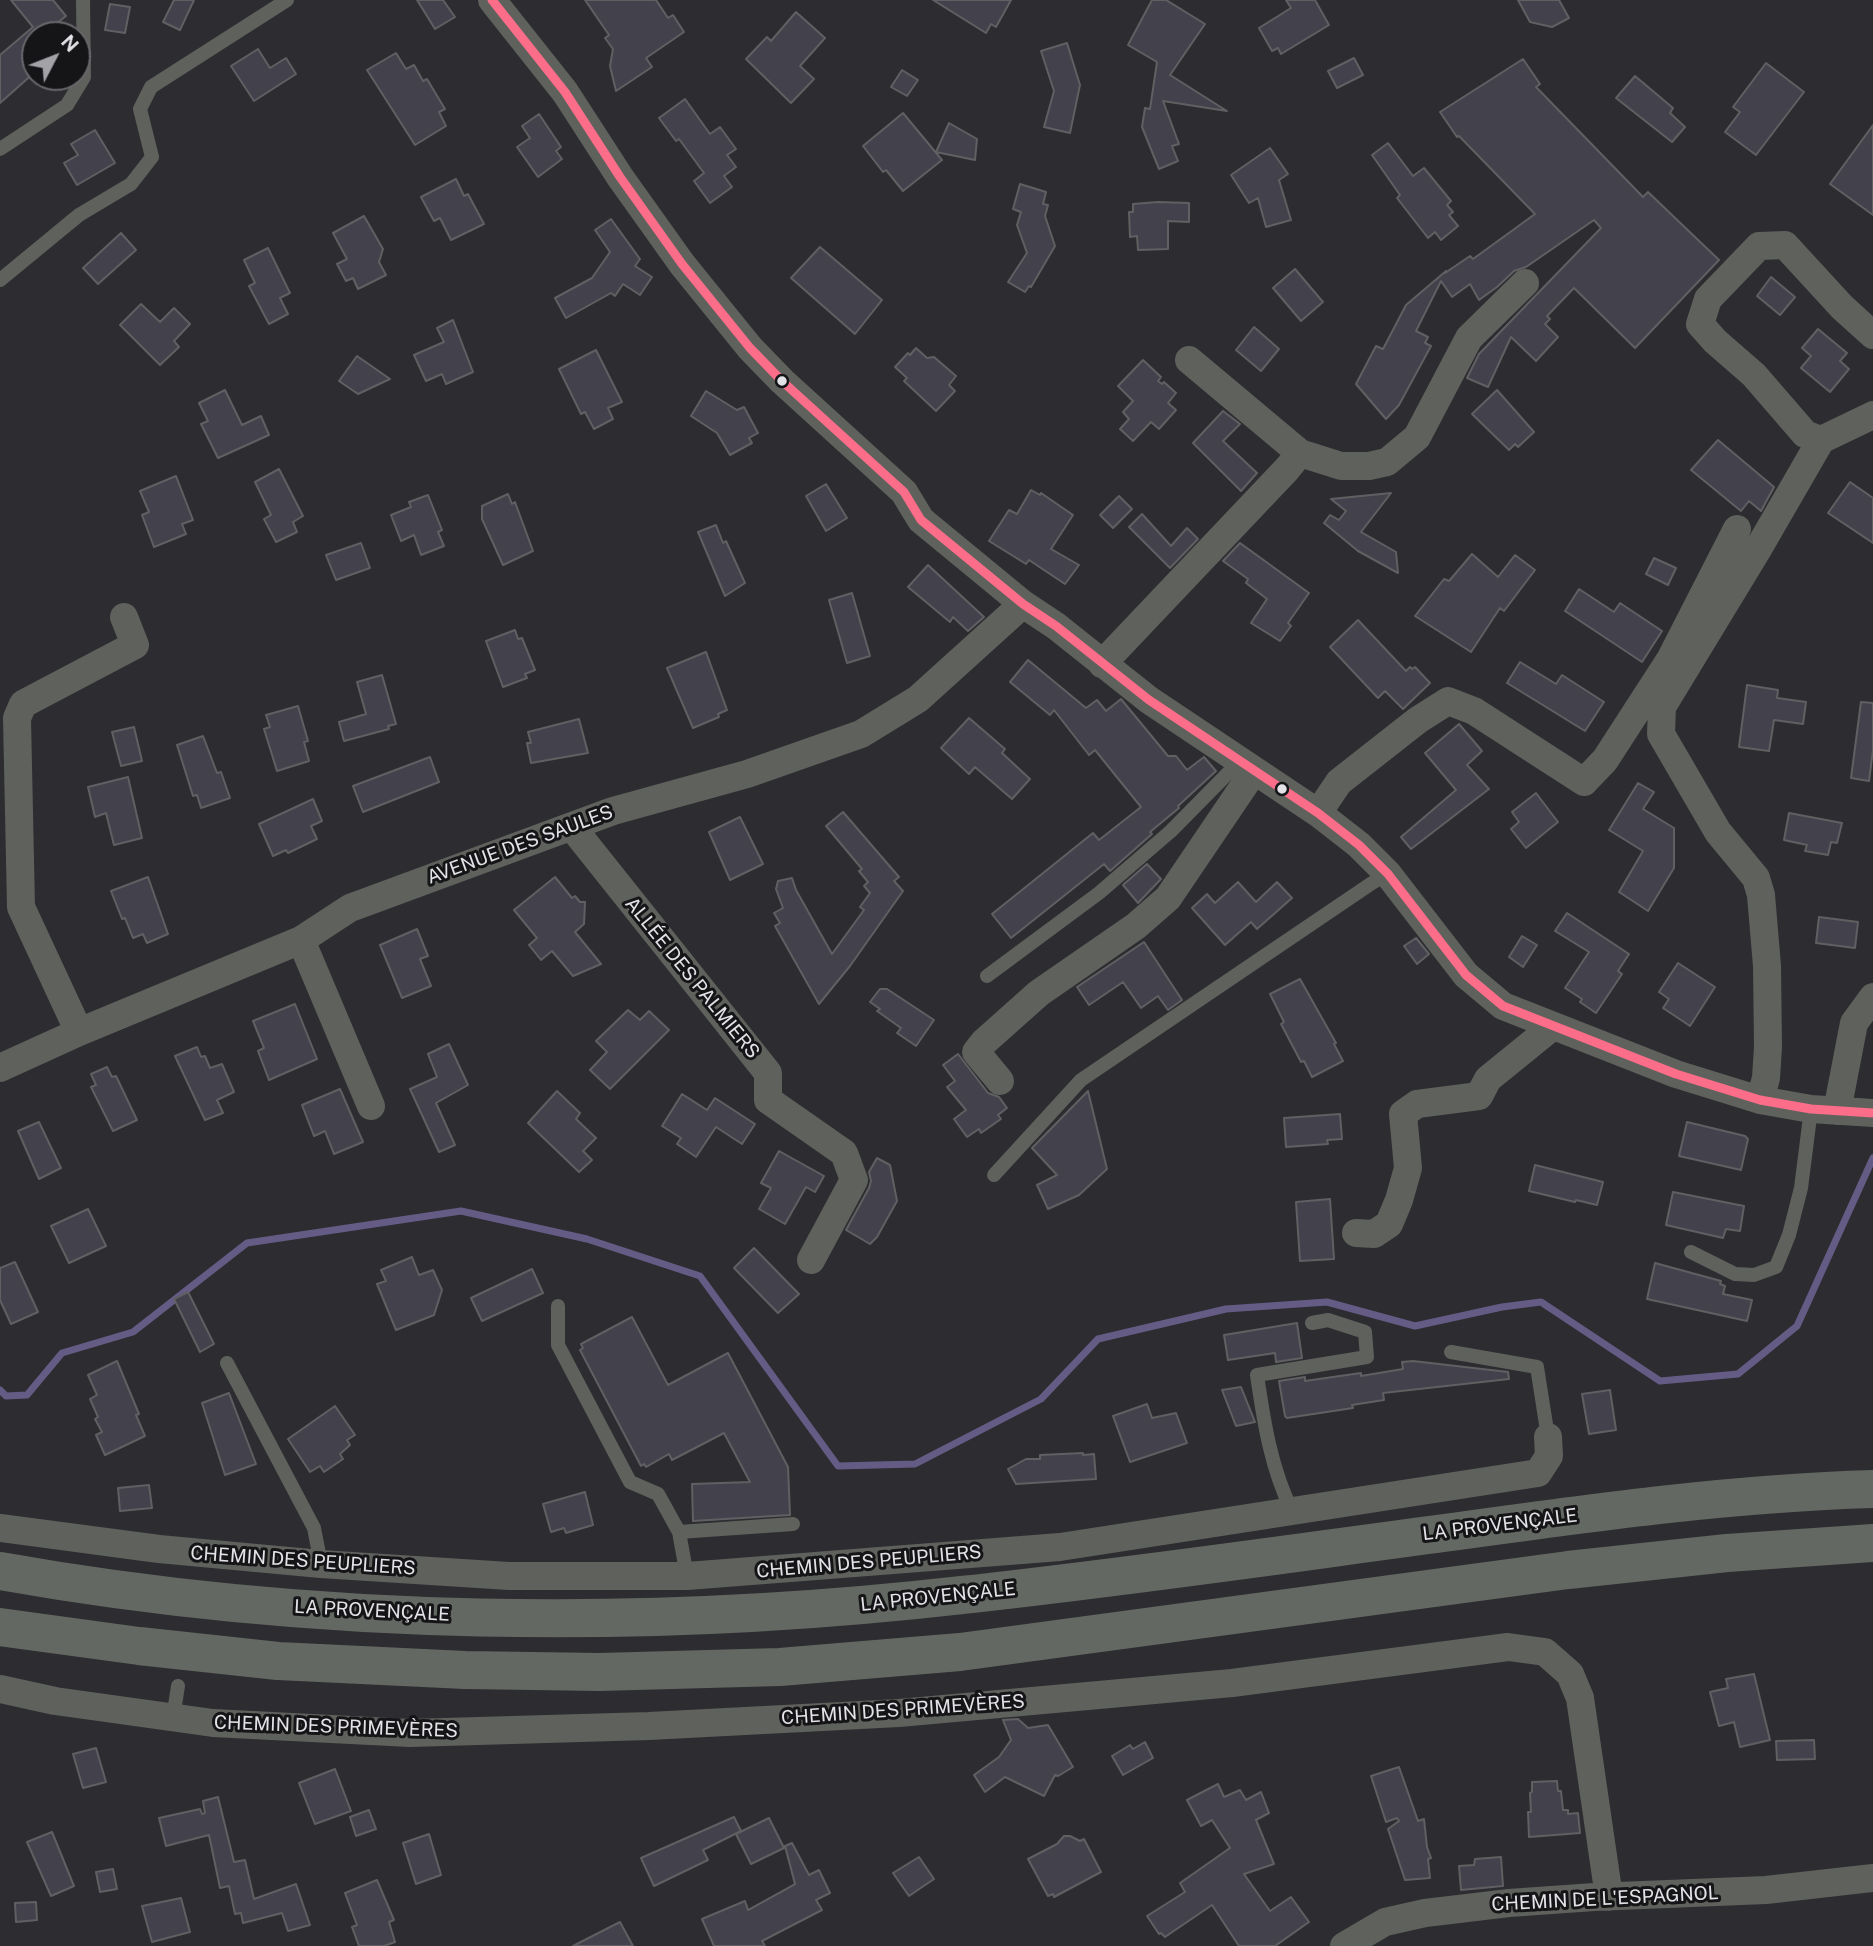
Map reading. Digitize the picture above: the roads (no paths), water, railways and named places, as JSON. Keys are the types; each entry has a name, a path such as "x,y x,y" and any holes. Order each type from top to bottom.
{"highway":[{"name":"LA PROVENÇALE","path":"0,1571 251,1605 413,1614 588,1619 776,1613 958,1596 1554,1518 1698,1502 1873,1489"},
{"path":"0,1627 139,1646 305,1662 465,1670 600,1672 780,1667 960,1651 1568,1570 1727,1553 1873,1544"}],"street":[{"path":"492,0 565,92 620,177 682,264 750,348 782,381 904,492 921,520 1023,604 1056,626 1102,664 1318,813 1359,845 1388,874 1466,975 1503,1006 1676,1074 1760,1100 1824,1110 1873,1113"},
{"path":"1821,440 1805,434 1754,376 1700,324 1707,299 1759,246 1785,245 1842,307 1873,335"},
{"path":"1189,360 1300,453 1341,466 1369,466 1387,462 1417,438 1469,338 1525,283"},
{"path":"1760,1100 1766,1078 1768,1047 1767,966 1761,895 1756,878 1718,832 1661,734 1662,707 1821,440 1873,415"},
{"path":"1102,664 1300,453"},
{"path":"1318,813 1339,782 1418,720 1448,701 1474,711 1584,782 1605,760 1671,658 1737,529"},
{"name":"AVENUE DES SAULES","path":"0,1068 79,1032 301,940 350,908 613,811 747,774 861,734 918,699 1023,604"},
{"path":"79,1032 21,907 17,718 23,704 135,645 124,617"},
{"path":"1000,1081 976,1052 1040,993 1136,926 1168,898 1247,766"},
{"name":"ALLÉE DES PALMIERS","path":"572,827 768,1073 768,1100 844,1153 854,1180 811,1260"},
{"path":"301,940 370,1106"},
{"path":"1824,1110 1854,1023 1873,997"},
{"path":"1356,1233 1374,1234 1389,1224 1399,1200 1408,1168 1403,1114 1417,1104 1479,1096 1488,1079 1552,1027"},
{"name":"CHEMIN DES PEUPLIERS","path":"0,1528 201,1561 321,1564 509,1576 687,1576 1060,1547 1538,1473 1549,1455 1548,1437"},
{"name":"CHEMIN DES PRIMEVÈRES","path":"0,1689 55,1701 214,1723 410,1733 649,1726 899,1713 1232,1683 1508,1647 1545,1651 1570,1674 1580,1698 1609,1896"},
{"name":"CHEMIN DE L'ESPAGNOL","path":"1344,1946 1385,1922 1425,1913 1509,1903 1609,1896 1766,1891 1873,1878"}],"lane":[{"path":"0,149 67,105 84,77 83,0"},
{"path":"0,280 79,215 131,184 152,157 140,109 151,87 287,0"},
{"path":"986,976 1110,884 1247,766"},
{"path":"993,1175 1081,1080 1388,874"},
{"path":"1691,1252 1735,1274 1754,1275 1776,1267 1789,1235 1824,1110"},
{"path":"558,1306 558,1345 630,1482 658,1494 679,1532 687,1576"},
{"path":"1292,1511 1282,1490 1266,1438 1257,1375 1367,1357 1365,1332 1328,1320 1312,1323"},
{"name":"CHEMIN DES PEUPLIERS","path":"1451,1352 1537,1367 1548,1437"},
{"path":"227,1363 314,1528 321,1564"},
{"path":"679,1532 793,1524"},
{"path":"173,1718 178,1686"}],"waterway":[{"path":"0,1390 6,1396 27,1395 62,1353 133,1332 247,1243 461,1211 587,1239 700,1276 838,1466 915,1464 1041,1399 1098,1339 1226,1309 1327,1302 1415,1326 1502,1307 1541,1302 1660,1381 1738,1374 1797,1326 1873,1158"}]}
